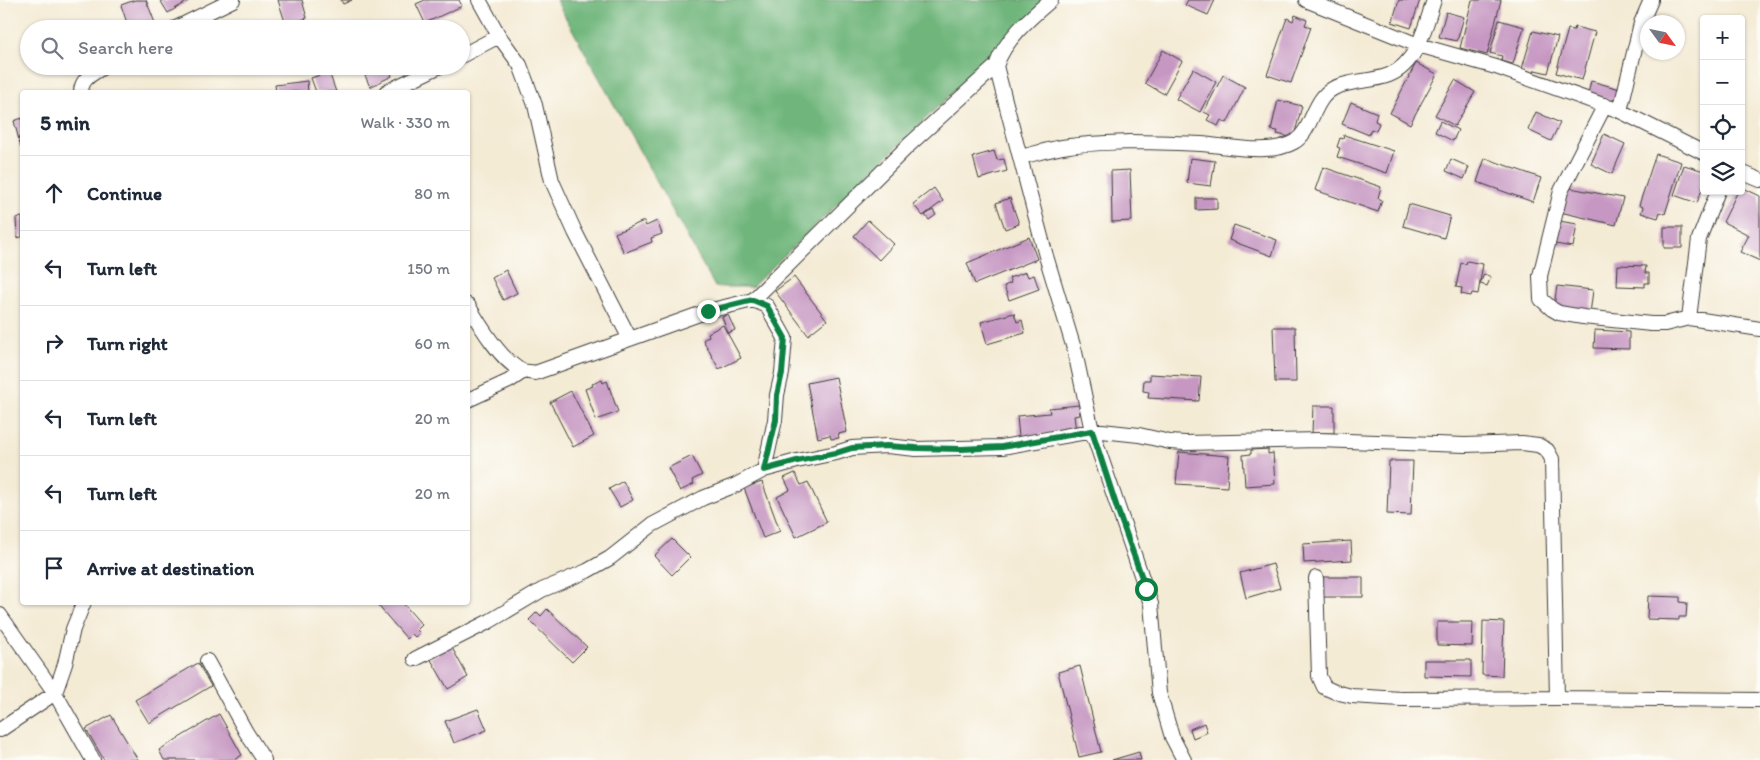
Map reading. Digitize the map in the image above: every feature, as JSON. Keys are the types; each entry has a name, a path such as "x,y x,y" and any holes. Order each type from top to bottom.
{"street":[{"path":"192,20 233,0"},
{"path":"479,0 520,65 535,105 552,181 630,339"},
{"path":"470,307 496,347 513,365 524,372 535,373 708,311 753,300 909,145 996,66 1006,46 1024,24 1051,0"},
{"path":"1306,0 1418,45 1496,67 1605,105 1700,151"},
{"path":"1021,157 1069,146 1130,142 1202,144 1246,149 1276,148 1295,142 1306,128 1326,92 1344,84 1389,75 1408,61 1418,45 1434,0"},
{"path":"1620,111 1641,23 1651,0"},
{"path":"470,51 500,36"},
{"path":"996,66 1046,256 1075,352 1092,431 1149,596 1159,693 1172,737 1184,760"},
{"path":"81,90 85,79 91,75"},
{"path":"390,90 421,75"},
{"path":"1605,105 1561,191 1540,276 1541,299 1559,313 1583,318 1651,324 1665,324 1689,318 1760,329"},
{"path":"1745,174 1760,180"},
{"path":"1689,318 1698,239 1716,195"},
{"path":"753,300 767,306 785,338 782,373 777,395 776,420 764,470"},
{"path":"470,399 524,372"},
{"path":"415,659 490,621 542,590 587,571 610,558 652,525 703,498 764,470 852,448 887,446 934,449 1002,447 1102,430 1170,442 1192,443 1318,440 1465,445 1522,443 1538,445 1547,450 1552,459 1557,698"},
{"path":"1316,578 1319,676 1324,686 1329,690 1352,696 1401,699 1760,700"},
{"path":"0,730 55,693 65,664 73,629 83,605"},
{"path":"0,615 55,693 92,760"},
{"path":"207,661 246,732 264,760"}],"green space":[{"path":"556,0 1048,0 752,287 715,287"}],"building":[{"path":"135,0 146,0 154,20 126,20 121,5"},
{"path":"160,0 190,0 168,13"},
{"path":"278,0 302,0 307,18 284,20"},
{"path":"341,0 352,0 343,4"},
{"path":"425,0 459,0 462,6 432,20 424,20 416,4"},
{"path":"1188,0 1215,0 1208,15 1185,5"},
{"path":"1399,0 1420,0 1411,28 1392,22"},
{"path":"1472,0 1501,0 1487,55 1460,48"},
{"path":"1446,12 1464,17 1457,41 1439,37"},
{"path":"1295,15 1307,20 1305,25 1311,27 1291,83 1267,75 1287,18 1293,21"},
{"path":"1499,20 1524,27 1513,64 1501,61 1502,56 1490,53"},
{"path":"1575,27 1595,32 1582,80 1556,73 1568,29 1574,30"},
{"path":"1533,31 1558,37 1548,73 1535,70 1533,75 1521,72"},
{"path":"1163,50 1182,61 1164,94 1145,83"},
{"path":"1416,63 1437,74 1410,124 1390,113"},
{"path":"1193,69 1216,82 1200,112 1176,99"},
{"path":"320,75 330,75 335,90 315,90 311,78"},
{"path":"365,75 392,75 392,76 370,87"},
{"path":"1223,75 1245,87 1227,123 1221,120 1218,126 1207,120 1210,115 1204,112"},
{"path":"1455,80 1475,92 1455,126 1435,115"},
{"path":"307,81 308,90 276,90 275,85"},
{"path":"1591,81 1620,89 1616,100 1613,99 1613,101 1588,94"},
{"path":"1278,100 1302,106 1294,136 1277,134 1278,131 1271,130"},
{"path":"1351,102 1377,113 1375,121 1379,123 1376,131 1371,129 1369,135 1342,124"},
{"path":"1536,112 1560,123 1551,141 1528,130"},
{"path":"20,119 20,144 14,121"},
{"path":"1440,121 1458,130 1453,141 1435,132"},
{"path":"1604,134 1625,144 1612,174 1591,164"},
{"path":"1344,135 1394,151 1387,173 1337,157 1340,148 1337,147 1340,138 1343,139"},
{"path":"994,151 997,160 1004,159 1007,171 979,179 973,157"},
{"path":"1656,154 1681,162 1665,214 1660,212 1658,218 1641,213 1643,207 1639,205"},
{"path":"1190,158 1215,161 1211,186 1187,183"},
{"path":"1485,158 1541,178 1533,202 1477,182"},
{"path":"1451,159 1469,167 1464,179 1446,171"},
{"path":"1684,165 1700,170 1700,195 1697,203 1674,195"},
{"path":"1323,167 1381,187 1378,198 1382,200 1378,212 1315,190"},
{"path":"1130,170 1132,221 1112,222 1111,171"},
{"path":"1565,187 1623,198 1616,225 1560,212"},
{"path":"934,188 943,201 923,216 913,204"},
{"path":"1745,189 1760,196 1760,261 1740,252 1749,235 1723,222 1736,195 1745,195"},
{"path":"1010,198 1019,224 1005,229 996,203"},
{"path":"1196,198 1217,198 1217,209 1196,210"},
{"path":"1409,204 1450,216 1444,238 1403,226"},
{"path":"933,210 936,215 929,220 925,215"},
{"path":"20,217 20,237 17,238 16,218"},
{"path":"868,220 894,244 879,260 854,236"},
{"path":"644,221 646,226 657,221 662,234 651,238 652,242 624,253 615,233"},
{"path":"1559,221 1577,224 1573,247 1555,244"},
{"path":"1234,225 1277,240 1272,256 1229,240"},
{"path":"1664,227 1682,227 1682,248 1664,248"},
{"path":"1029,237 1037,259 975,284 967,263"},
{"path":"1467,261 1483,264 1478,294 1472,293 1471,296 1461,294 1462,288 1456,287 1461,263 1466,264"},
{"path":"1618,265 1646,266 1645,273 1649,273 1649,283 1645,283 1645,287 1617,286"},
{"path":"506,270 517,293 503,300 492,278"},
{"path":"1026,272 1028,277 1034,275 1039,289 1009,300 1004,286 1011,283 1009,278"},
{"path":"1484,274 1491,277 1487,286 1480,284"},
{"path":"794,277 827,320 808,335 775,291"},
{"path":"1557,286 1593,290 1590,314 1554,306"},
{"path":"1014,313 1017,322 1022,320 1025,333 987,344 981,322"},
{"path":"728,315 735,330 728,333 722,317"},
{"path":"723,325 741,358 719,369 703,340 709,336 708,333"},
{"path":"1273,327 1295,327 1296,382 1275,382"},
{"path":"1595,330 1629,332 1629,349 1594,348"},
{"path":"1150,374 1201,377 1199,401 1148,398 1149,392 1143,391 1144,380 1150,380"},
{"path":"836,377 847,432 838,434 839,438 831,439 830,435 818,438 807,383"},
{"path":"602,380 603,383 607,381 618,412 596,420 585,389"},
{"path":"571,391 594,436 573,447 550,402"},
{"path":"1079,405 1080,415 1074,416 1076,431 1019,437 1017,416 1050,413 1049,408"},
{"path":"1313,406 1334,406 1334,433 1312,433"},
{"path":"1268,449 1268,454 1273,453 1275,484 1245,486 1243,455 1251,454 1251,450"},
{"path":"1179,452 1229,456 1227,487 1176,484"},
{"path":"692,456 702,475 692,480 694,484 680,491 668,468"},
{"path":"1389,461 1413,461 1411,515 1387,514"},
{"path":"795,473 801,485 808,482 827,522 796,537 777,497 790,490 784,478"},
{"path":"623,481 633,500 620,507 609,489"},
{"path":"762,482 780,531 763,538 744,488"},
{"path":"672,539 690,557 672,575 654,556"},
{"path":"1351,541 1352,560 1304,563 1303,544"},
{"path":"1273,564 1280,588 1246,598 1240,573"},
{"path":"1321,577 1363,577 1363,597 1321,597"},
{"path":"1648,596 1680,597 1680,602 1687,603 1686,617 1679,617 1679,620 1647,619"},
{"path":"378,605 405,605 422,625 417,630 420,633 415,637 412,634 407,639"},
{"path":"547,609 587,647 572,662 529,620 537,612 541,616"},
{"path":"1483,621 1504,622 1502,676 1482,675"},
{"path":"1437,622 1473,622 1472,646 1437,645"},
{"path":"451,646 468,677 448,689 430,658"},
{"path":"1424,660 1471,660 1471,677 1424,676"},
{"path":"198,663 211,686 149,723 135,700"},
{"path":"1080,666 1101,752 1079,757 1058,672"},
{"path":"478,709 487,730 454,743 445,721"},
{"path":"219,714 242,755 234,760 164,760 159,750"},
{"path":"111,715 138,760 104,760 86,729"},
{"path":"1204,723 1207,732 1193,738 1190,729"},
{"path":"1139,752 1141,760 1112,760"}],"route":[{"path":"708,311 753,300 767,306 785,338 782,373 777,395 776,420 764,470 852,448 869,446 961,449 1002,447 1092,431 1146,589"}]}
